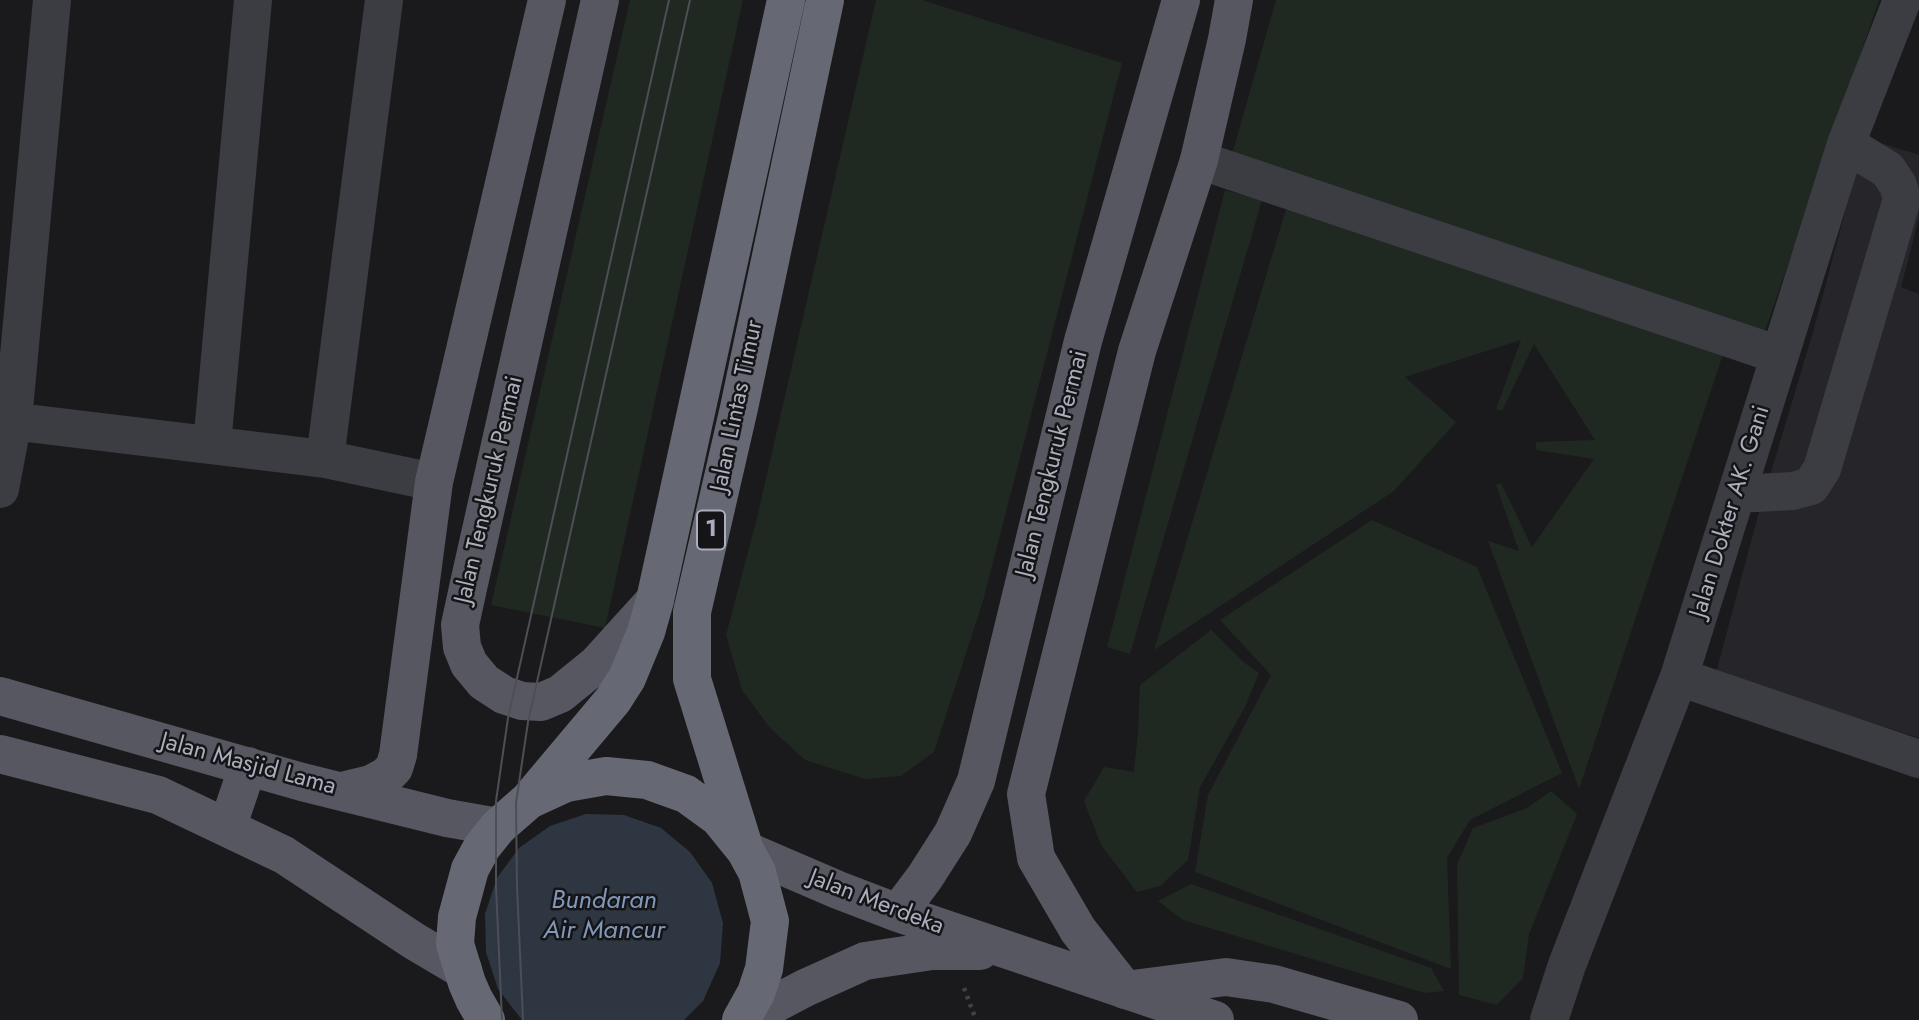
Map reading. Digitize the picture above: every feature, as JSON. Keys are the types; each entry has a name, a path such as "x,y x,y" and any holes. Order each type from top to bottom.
{"highway":[{"name":"Jalan Lintas Timur","path":"529,800 613,701 627,678 642,642 655,600 786,0"},
{"name":"Jalan Lintas Timur","path":"745,850 692,679 692,612 739,408 825,0"},
{"name":"1","path":"485,1019 474,999 455,944 457,917 470,869 482,846 498,827 529,800 566,783 606,776 647,780 686,794 719,818 745,850 757,872 770,921 764,969 756,993 741,1020"}],"main road":[{"name":"Jalan Tengkuruk Permai","path":"342,791 371,784 386,776 394,768 398,755 434,482 547,0"},
{"name":"Jalan Tengkuruk Permai","path":"462,648 460,625 600,0"},
{"name":"Jalan Tengkuruk Permai","path":"898,914 953,833 976,781 1083,341 1181,0"},
{"path":"1125,989 1078,930 1036,858 1026,794 1137,351 1199,160 1234,0"},
{"path":"1083,341 1137,351"},
{"path":"414,635 462,648 469,664 484,682 505,695 522,701 541,702 560,694 597,664 655,600"},
{"name":"Jalan Masjid Lama","path":"0,696 342,791 447,818 498,827"},
{"path":"0,754 158,795 284,855 414,942 463,970"},
{"path":"227,828 248,766"},
{"name":"Jalan Merdeka","path":"745,850 898,914 1215,1020"},
{"name":"Jalan Merdeka","path":"749,1020 805,988 865,961 932,951 1009,951"},
{"name":"Jalan Merdeka","path":"1125,989 1226,977 1274,984 1399,1020"}],"street":[{"path":"0,489 13,420 52,0"},
{"path":"212,444 253,0"},
{"path":"325,459 384,0"},
{"path":"1227,39 1241,0"},
{"name":"Jalan Dokter AK. Gani","path":"1549,1020 1567,965 1679,677 1846,144 1902,0"},
{"path":"1737,494 1793,491 1811,486 1822,469 1902,199 1888,170 1846,144"},
{"path":"1199,160 1779,355"},
{"path":"13,420 325,459 434,482"},
{"path":"1679,677 1919,759"}],"shaded area":[{"path":"630,0 743,0 605,628 491,605"},
{"path":"876,0 922,0 1122,63 983,601 934,752 901,776 865,779 805,760 770,728 742,690 726,635 756,522"},
{"path":"1276,0 1879,0 1764,334 1231,158"},
{"path":"1865,138 1919,155 1919,218 1901,287 1919,294 1919,738 1716,673"},
{"path":"1225,190 1262,200 1130,654 1107,647"},
{"path":"1287,206 1724,351 1579,789 1488,541 1519,551 1496,485 1501,483 1532,547 1594,459 1536,450 1536,442 1595,440 1534,344 1502,411 1496,409 1521,340 1405,377 1456,422 1394,491 1154,650"},
{"path":"1372,520 1477,567 1562,773 1470,820 1447,858 1451,969 1195,872 1208,795 1271,675 1220,620"},
{"path":"1211,630 1259,673 1245,707 1200,787 1188,860 1160,886 1137,892 1101,845 1084,801 1104,767 1134,772 1140,685"},
{"path":"1551,791 1577,814 1529,934 1523,978 1497,1005 1459,995 1457,865 1473,828 1527,808"},
{"path":"1191,884 1431,968 1444,991 1425,993 1183,920 1158,901"}],"water":[{"name":"Bundaran Air Mancur","path":"586,814 624,815 661,828 690,852 712,883 723,923 720,963 703,1001 684,1020 522,1020 498,989 486,952 485,914 497,878 519,848 550,826"}],"tram line":[{"path":"502,1020 496,887 496,801 508,718 669,0"},
{"path":"523,1020 516,803 528,722 690,0"}]}
